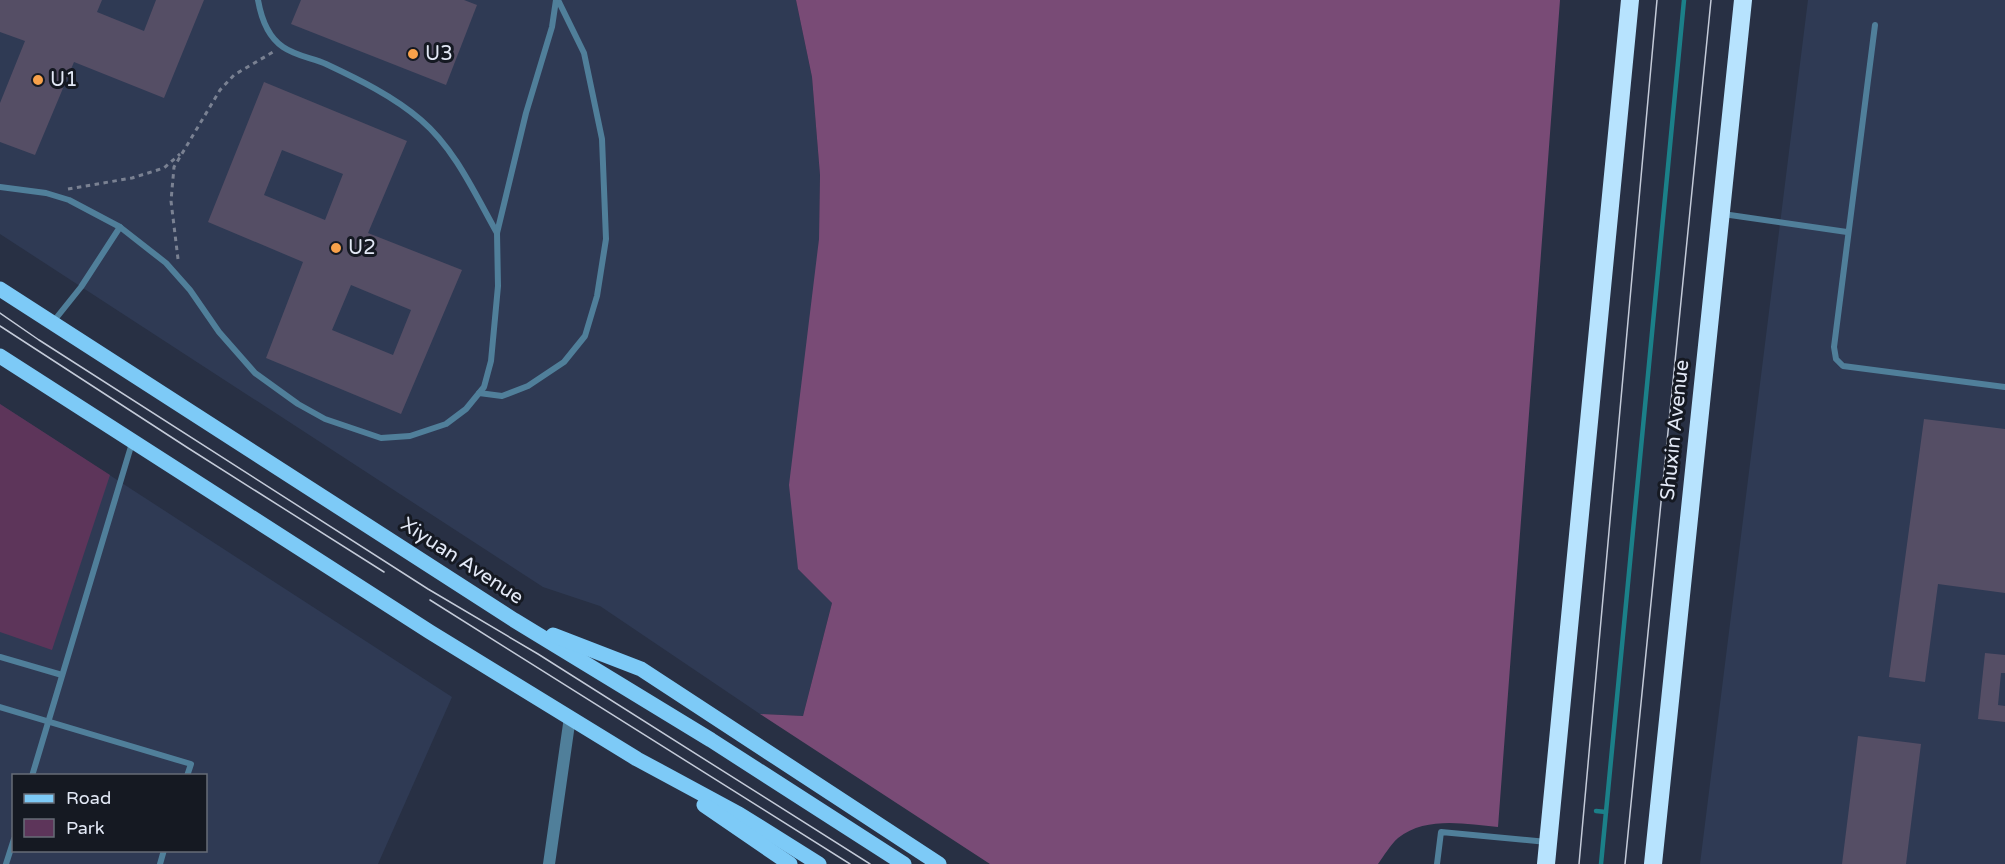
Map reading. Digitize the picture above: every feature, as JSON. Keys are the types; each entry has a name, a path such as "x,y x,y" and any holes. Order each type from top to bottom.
{"highway":[{"path":"1546,864 1630,0"},
{"name":"Shuxin Avenue","path":"1653,864 1743,0"}],"main road":[{"name":"Xiyuan Avenue","path":"0,289 514,620 711,740 904,864"},
{"path":"0,356 430,632 637,759 790,864"},
{"path":"514,620 641,669 939,864"},
{"path":"637,759 739,814 819,864"}],"street":[{"path":"549,864 570,717"}],"lane":[{"path":"258,0 261,15 269,31 283,47 323,63 373,88 419,118 438,136 459,166 497,233"},
{"path":"0,187 46,193 69,200 120,227 166,263 219,332 255,373 298,404 325,419 381,438 410,436 446,424 466,409 484,387 491,361 498,286 497,233 526,113 552,27 557,0"},
{"path":"479,393 502,396 528,386 564,362 585,336 597,296 606,239 602,139 584,52 557,0"},
{"path":"1875,25 1847,232 1834,348 1836,359 1843,366 2005,387"},
{"path":"1720,213 1847,232"},
{"path":"52,323 81,287 120,227"},
{"path":"34,774 132,441"},
{"path":"0,657 62,675"},
{"path":"0,707 191,764 188,774"},
{"path":"1437,864 1441,832 1548,842"},
{"path":"6,864 12,845"}],"path":[{"path":"181,280 171,201 174,167 220,90 234,75 283,47"},
{"path":"46,193 132,178 164,168 183,151"}],"shaded area":[{"path":"0,0 796,0 812,77 820,175 819,239 798,569 832,603 803,716 760,714 600,606 543,587 0,234"},
{"path":"796,0 1560,0 1498,827 1446,823 1421,827 1398,838 1378,864 990,864 760,714 803,716 832,603 798,569 789,485 819,239 820,175 812,77"},
{"path":"1808,0 2005,0 2005,864 1700,864"},
{"path":"0,404 452,697 378,864 0,864"}],"green space":[{"path":"0,404 110,475 52,650 0,632"}],"building":[{"name":"U1","path":"0,0 102,0 97,12 144,31 156,0 204,0 164,98 74,62 35,155 0,142 0,103 25,41 0,32"},
{"name":"U3","path":"301,0 464,0 477,5 446,85 291,24"},
{"name":"U2","path":"264,82 407,141 368,233 462,270 401,414 266,358 303,262 208,222","holes":["282,150 343,174 325,220 264,195","351,285 411,310 393,355 332,330"]},
{"path":"1924,419 2005,429 2005,593 1938,584 1925,682 1889,677"},
{"path":"1985,653 2005,655 2005,673 2001,673 1998,705 2005,706 2005,722 1978,719"},
{"path":"1858,736 1921,744 1906,864 1842,864"}],"waterway":[{"path":"1601,864 1684,0"},
{"path":"1596,811 1606,812"}],"tram line":[{"path":"1579,864 1657,0"},
{"path":"1625,864 1711,0"},
{"path":"0,313 428,589 538,654 870,864"},
{"path":"0,326 384,572"},
{"path":"430,600 850,864"}],"place":[{"name":"U3","path":"413,54"},
{"name":"U1","path":"38,80"},
{"name":"U2","path":"336,248"}]}
